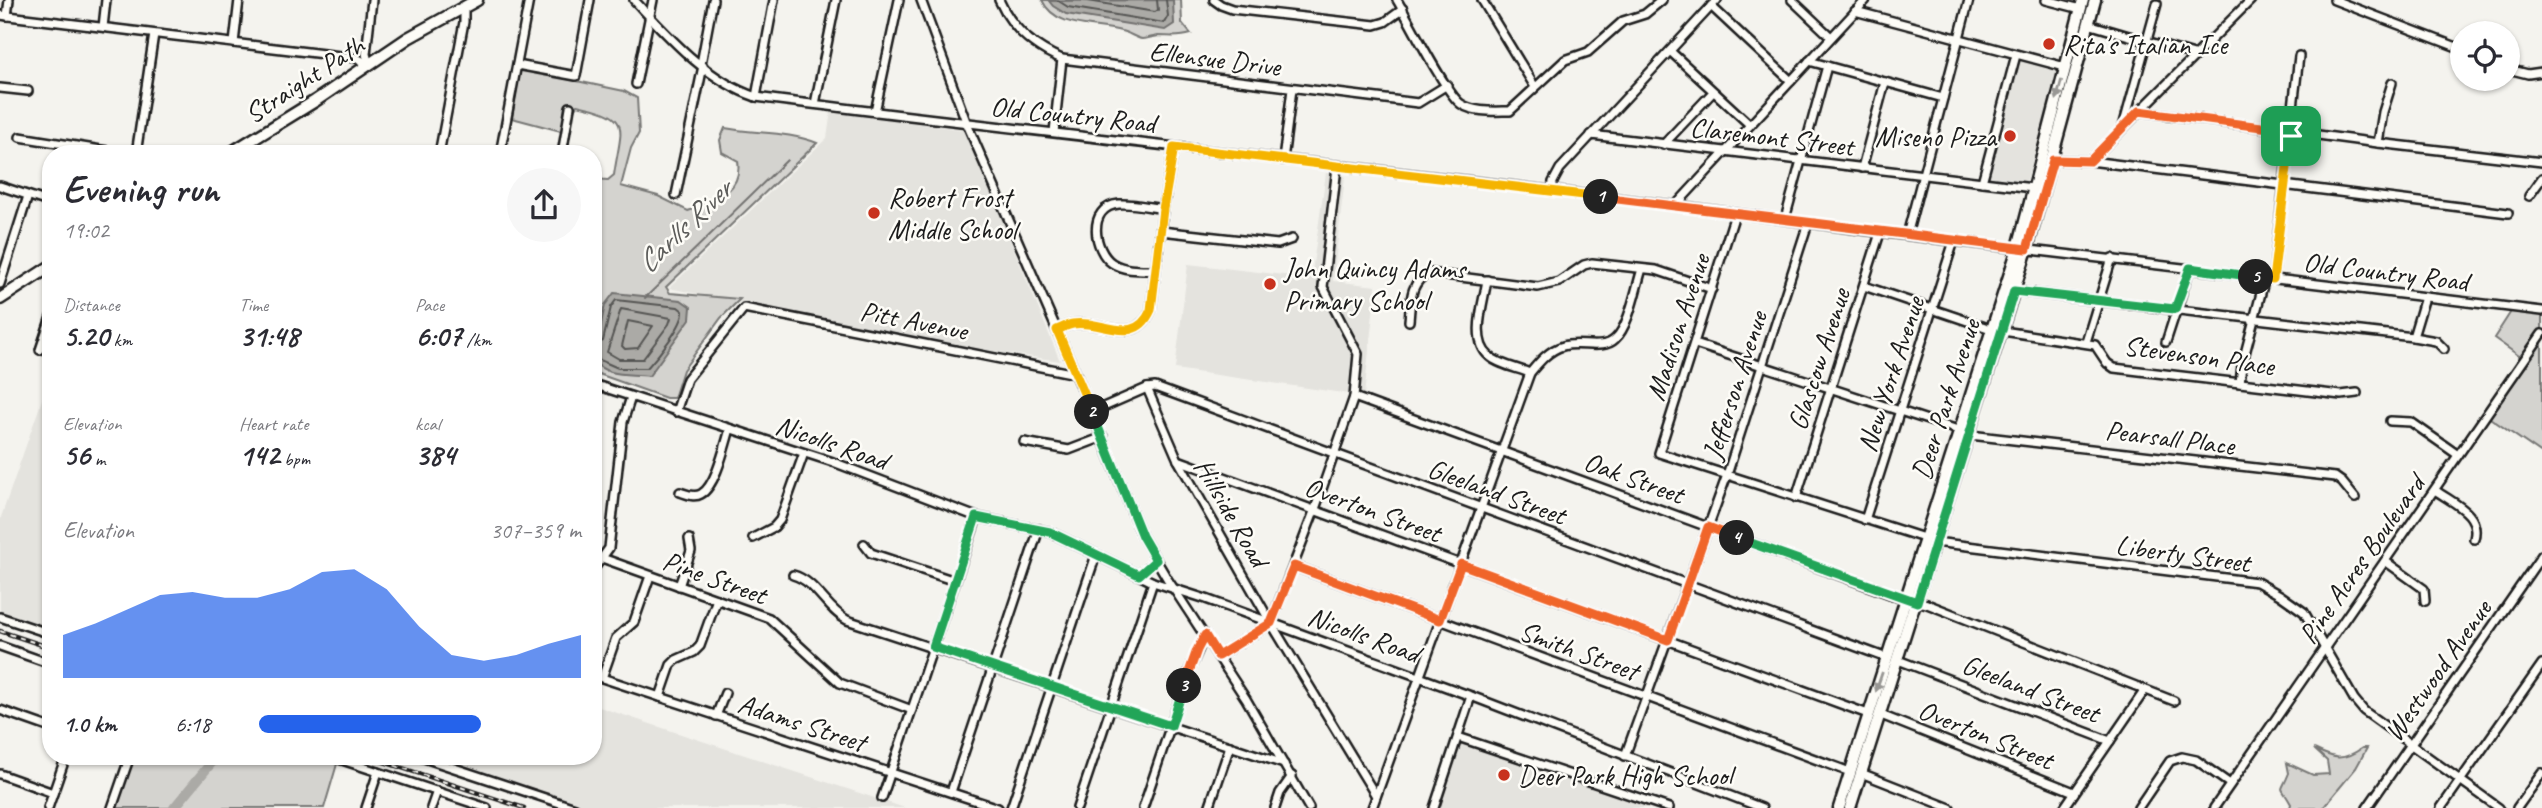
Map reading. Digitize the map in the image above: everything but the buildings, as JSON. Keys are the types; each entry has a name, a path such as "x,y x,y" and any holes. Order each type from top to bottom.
{"main road":[{"name":"Straight Path","path":"243,145 408,38 477,0"},
{"name":"Deer Park Avenue","path":"1850,808 1868,713 1892,659 1936,542 1970,435 1997,330 2053,160 2095,0"},
{"name":"Deer Park Avenue","path":"1912,600 1924,538 1958,430 2014,291 2033,188 2082,5"},
{"path":"1,297 42,272"},
{"name":"Deer Park Avenue","path":"1839,808 1881,715 1892,659"}],"street":[{"path":"9,0 4,16 357,58 369,65"},
{"path":"103,27 106,0"},
{"path":"234,43 239,0"},
{"path":"369,65 366,54 372,0"},
{"path":"502,145 529,0"},
{"path":"517,65 576,76 590,0"},
{"name":"Old Country Road","path":"634,0 702,65 736,89 756,97 967,124 1676,205 1880,233 2112,258 2542,311"},
{"path":"636,84 653,0"},
{"path":"676,195 713,0"},
{"path":"756,97 774,0"},
{"path":"815,104 836,0"},
{"path":"875,112 899,0"},
{"path":"921,0 967,124 1076,373 1142,536 1292,776 1309,808"},
{"name":"Ellensue Drive","path":"999,0 1019,32 1045,52 1062,60 1418,103 1447,85"},
{"path":"1214,0 1232,9 1374,25 1385,22 1403,9"},
{"path":"1397,0 1461,104 1485,111 1510,111 1565,60 1588,52 1623,21 1645,14 1662,0"},
{"path":"1482,0 1535,87"},
{"path":"1792,0 1831,37"},
{"path":"1676,205 1866,0"},
{"path":"1907,235 1969,0"},
{"path":"2046,0 2082,5"},
{"path":"2090,161 2193,55 2251,0"},
{"path":"2334,0 2450,44"},
{"path":"1552,191 1553,182 1560,169 1714,3 1791,81"},
{"path":"2123,127 2157,4"},
{"path":"441,145 464,22 464,7"},
{"path":"1856,12 2065,67"},
{"path":"2088,24 2193,55"},
{"path":"137,145 154,34"},
{"path":"1670,51 1750,125"},
{"path":"1982,182 2016,55"},
{"path":"2240,383 2254,319 2269,279 2285,186 2299,56"},
{"path":"1054,132 1062,60"},
{"path":"1809,61 1942,98"},
{"path":"1785,219 1827,66"},
{"path":"2520,72 2542,72"},
{"path":"1862,168 1885,82"},
{"path":"2378,143 2383,112 2392,83"},
{"path":"0,88 28,91"},
{"path":"1283,160 1292,89"},
{"path":"1663,145 1713,92"},
{"path":"564,145 570,107"},
{"path":"2139,111 2542,162"},
{"name":"Claremont Street","path":"1591,135 2033,188"},
{"path":"20,137 70,145"},
{"path":"1057,330 1071,324 1081,324 1129,331 1138,328 1147,320 1151,310 1154,270 1174,147"},
{"path":"2053,160 2090,161 2508,213"},
{"path":"1218,656 1271,623 1354,397 1358,354 1323,287 1337,167"},
{"path":"2529,197 2542,178"},
{"path":"0,186 42,200"},
{"path":"0,284 28,195"},
{"path":"1154,270 1122,268 1107,259 1095,227 1098,218 1106,209 1117,204 1163,209"},
{"name":"Madison Avenue","path":"1727,475 1659,453 1735,214"},
{"name":"Jefferson Avenue","path":"1625,756 1727,475 1808,223"},
{"path":"1161,231 1278,244 1292,239"},
{"name":"Glascow Avenue","path":"1796,498 1880,233"},
{"name":"New York Avenue","path":"1865,520 1954,241"},
{"path":"2086,342 2112,258"},
{"path":"1409,321 1413,286 1419,277 1429,273 1538,287 1550,286 1592,263 1656,270 1712,289"},
{"path":"2165,342 2190,268"},
{"path":"1372,808 1530,373 1550,352 1563,345 1605,345 1615,340 1622,329 1642,269"},
{"path":"1487,280 1479,332 1483,349 1489,357 1530,373"},
{"name":"Stevenson Place","path":"1864,286 1997,330 2086,342 2095,345 2107,363 2114,368 2341,395 2357,393"},
{"path":"2014,291 2413,338 2435,341 2444,349"},
{"path":"2413,338 2425,297"},
{"name":"Pitt Avenue","path":"676,412 687,379 744,308 1076,373"},
{"name":"Pine Acres Boulevard","path":"2214,808 2542,334"},
{"path":"40,350 42,344"},
{"path":"1695,344 1958,430"},
{"name":"Nicolls Road","path":"602,387 804,453 976,517 1039,529 1153,582 1420,677 1762,808"},
{"name":"Gleeland Street","path":"1147,388 1155,387 2110,741"},
{"path":"1092,412 1147,388"},
{"name":"Hillside Road","path":"1147,388 1178,460 1271,623 1376,796"},
{"path":"602,558 609,548 623,422 631,397"},
{"name":"Oak Street","path":"1354,397 1912,600 2174,701"},
{"path":"2390,421 2411,422 2458,456"},
{"path":"680,492 690,496 701,494 708,487 716,472 730,429"},
{"name":"Pearsall Place","path":"1970,435 2335,477 2355,498"},
{"path":"1024,443 1069,450 1103,438"},
{"path":"753,538 774,527 780,520 804,453"},
{"name":"Overton Street","path":"1178,460 1868,713"},
{"path":"1727,475 1924,538"},
{"path":"2435,490 2472,516 2476,529 2474,539"},
{"path":"882,798 976,517"},
{"path":"951,792 1039,529"},
{"path":"679,586 691,551 689,539"},
{"name":"Liberty Street","path":"1936,542 2257,582 2280,594 2304,612 2354,699 2364,711 2499,808"},
{"path":"864,544 871,553 956,582"},
{"path":"1011,808 1096,555"},
{"name":"Westwood Avenue","path":"2367,808 2542,555"},
{"name":"Pine Street","path":"602,558 769,618 847,688 912,710"},
{"path":"1139,575 1156,560"},
{"path":"2385,561 2424,589 2425,601"},
{"name":"Smith Street","path":"1294,566 1950,808"},
{"path":"793,575 807,581 838,615 1285,765"},
{"path":"603,678 616,638 634,622 650,576"},
{"path":"1077,808 1153,582"},
{"path":"660,697 671,665 700,646 716,599"},
{"path":"0,617 42,631"},
{"path":"1143,808 1197,650 1205,635"},
{"path":"0,646 42,661"},
{"path":"2441,808 2542,664"},
{"name":"Adams Street","path":"603,678 998,808"},
{"path":"2064,808 2145,690"},
{"path":"716,716 724,693"},
{"path":"1434,808 1471,696"},
{"path":"0,710 42,725"},
{"name":"Overton Street","path":"1881,715 2074,792"},
{"path":"1458,737 1669,808"},
{"path":"1209,808 1230,746"},
{"path":"2138,808 2170,761 2182,757 2196,760 2230,784"},
{"path":"48,808 63,765"},
{"path":"112,808 127,765"},
{"path":"357,765 487,808"},
{"path":"445,765 575,808"},
{"path":"366,808 378,772"},
{"path":"2517,808 2542,773"},
{"path":"0,774 53,793"},
{"path":"1275,808 1280,793 1292,776"},
{"path":"431,808 437,791"}],"shaded area":[{"path":"1042,0 1181,0 1182,23 1191,34 1144,39 1111,29 1077,24 1056,16"},
{"path":"2019,59 2058,70 2026,184 1988,179"},
{"path":"520,69 624,91 637,98 639,133 631,148 621,186 658,196 688,211 724,194 736,181 738,161 722,152 720,140 725,128 795,136 817,143 666,287 670,293 740,299 721,318 683,370 674,398 666,398 602,375 602,180 608,180 614,175 620,126 608,114 577,105 561,131 512,118"},
{"name":"Robert Frost Middle School","path":"831,111 965,130 1060,361 949,345 669,288 827,138"},
{"name":"John Quincy Adams Primary School","path":"1326,173 1345,176 1333,281 1376,286 1364,396 1175,369 1188,264 1311,278"},
{"path":"2512,310 2542,314 2542,454 2487,416 2526,361 2494,338"},
{"path":"42,400 42,626 0,611 0,520"},
{"path":"602,708 905,808 591,808 462,765 602,765"},
{"name":"Deer Park High School","path":"1460,743 1657,808 1439,808"},
{"path":"2367,748 2356,768 2323,808 2290,808 2291,804 2282,789 2289,773 2287,763 2313,775 2329,774 2327,761 2314,749 2338,758"},
{"path":"130,765 337,765 324,808 116,808"}],"water":[{"path":"1173,0 1174,24 1165,30 1066,14 1049,1"},
{"path":"614,293 681,300 691,307 690,319 649,376 619,374 602,368 602,319 605,305"}],"waterway":[{"name":"Carlls River","path":"645,298 787,160"},
{"name":"Carlls River","path":"174,808 210,765"}],"railway":[{"path":"0,631 42,645"},
{"path":"393,765 524,808"}],"place":[{"name":"Rita's Italian Ice","path":"2049,44"},
{"name":"Miseno Pizza","path":"2010,136"},
{"name":"Robert Frost Middle School","path":"874,213"},
{"name":"John Quincy Adams Primary School","path":"1270,284"},
{"name":"Deer Park High School","path":"1504,775"}],"route":[{"path":"2139,111 2292,131 2291,136 2273,279 2190,268 2175,309 2014,291 1917,602 1708,527 1668,640 1461,564 1440,620 1294,566 1271,623 1218,656 1205,635 1197,650 1171,726 933,647 976,517 1050,532 1139,575 1156,560 1142,536 1057,330 1071,324 1081,324 1129,331 1138,328 1147,320 1151,310 1154,270 1174,147 2027,249 2053,160 2090,161 2139,111"}]}
